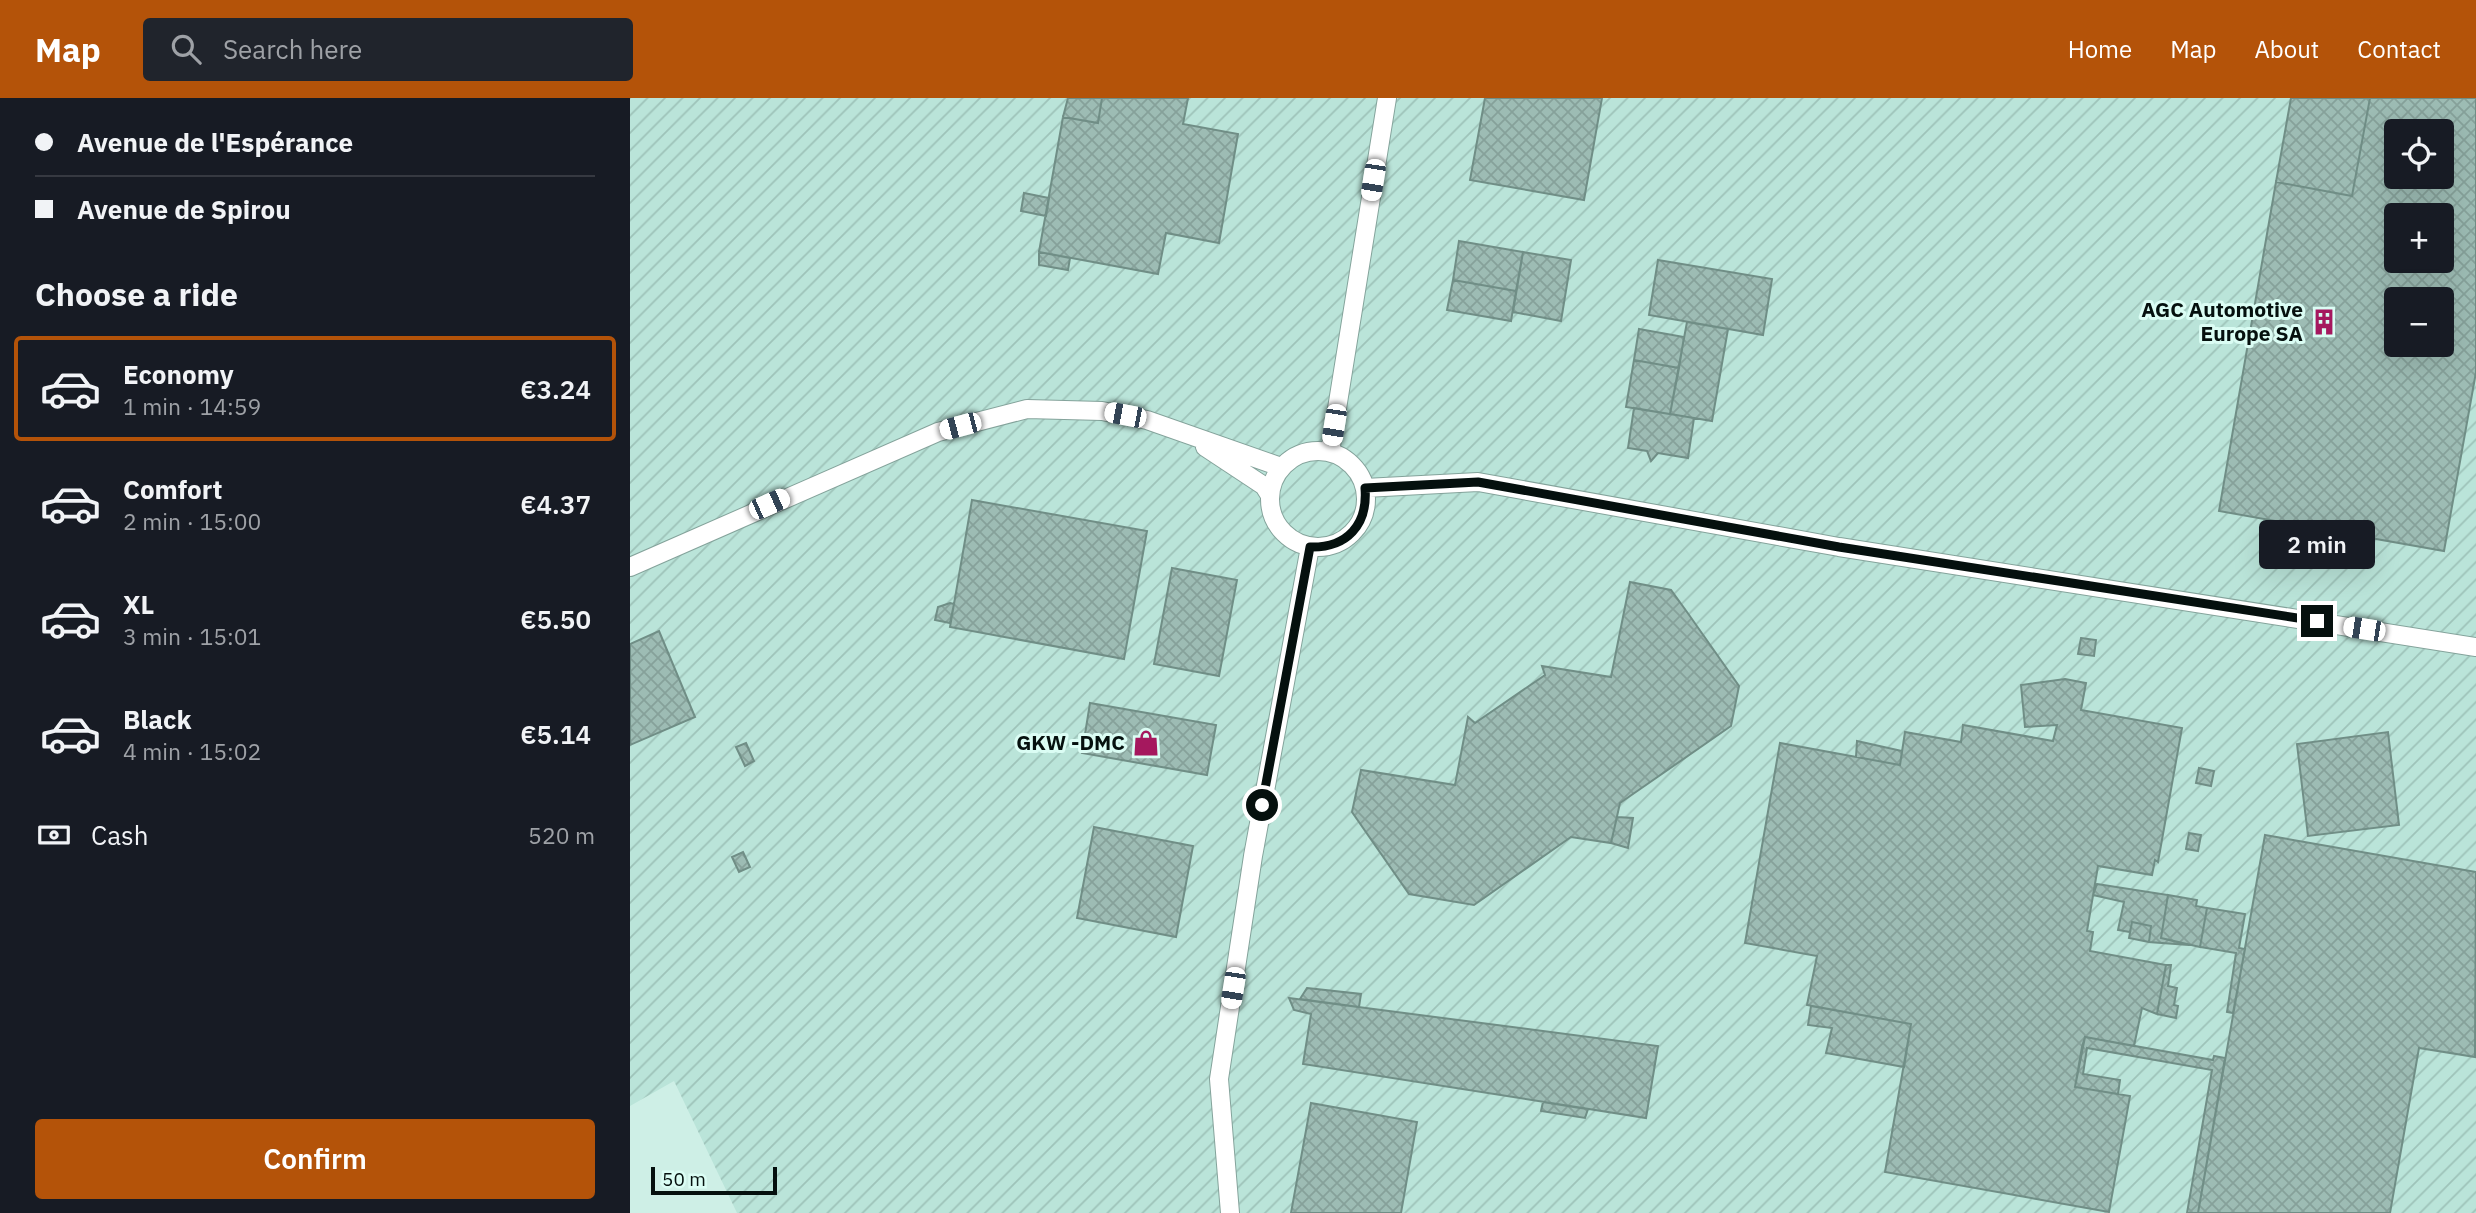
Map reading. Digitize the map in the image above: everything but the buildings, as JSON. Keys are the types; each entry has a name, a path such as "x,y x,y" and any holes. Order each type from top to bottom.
{"street":[{"path":"1330,452 1387,98"},
{"path":"630,567 793,493 938,432 1027,409 1102,411 1147,420 1281,467"},
{"path":"1195,438 1264,486 1269,494 1275,522 1284,534 1310,547 1333,545 1353,533 1362,519 1366,504 1365,488 1353,465 1330,452 1303,453 1281,467 1269,494"},
{"path":"1365,488 1478,482 1839,547 2476,647"},
{"path":"1230,1213 1219,1079 1253,856 1310,547"}],"shaded area":[{"path":"630,98 2476,98 2476,1213 737,1213 674,1081 630,1106"}],"place":[{"name":"AGC Automotive Europe SA","path":"2324,322"},
{"name":"GKW -DMC","path":"1146,743"}],"route":[{"path":"1262,805 1310,547 1325,547 1341,542 1353,533 1362,519 1366,504 1365,488 1478,482 1839,547 2317,621"}]}
